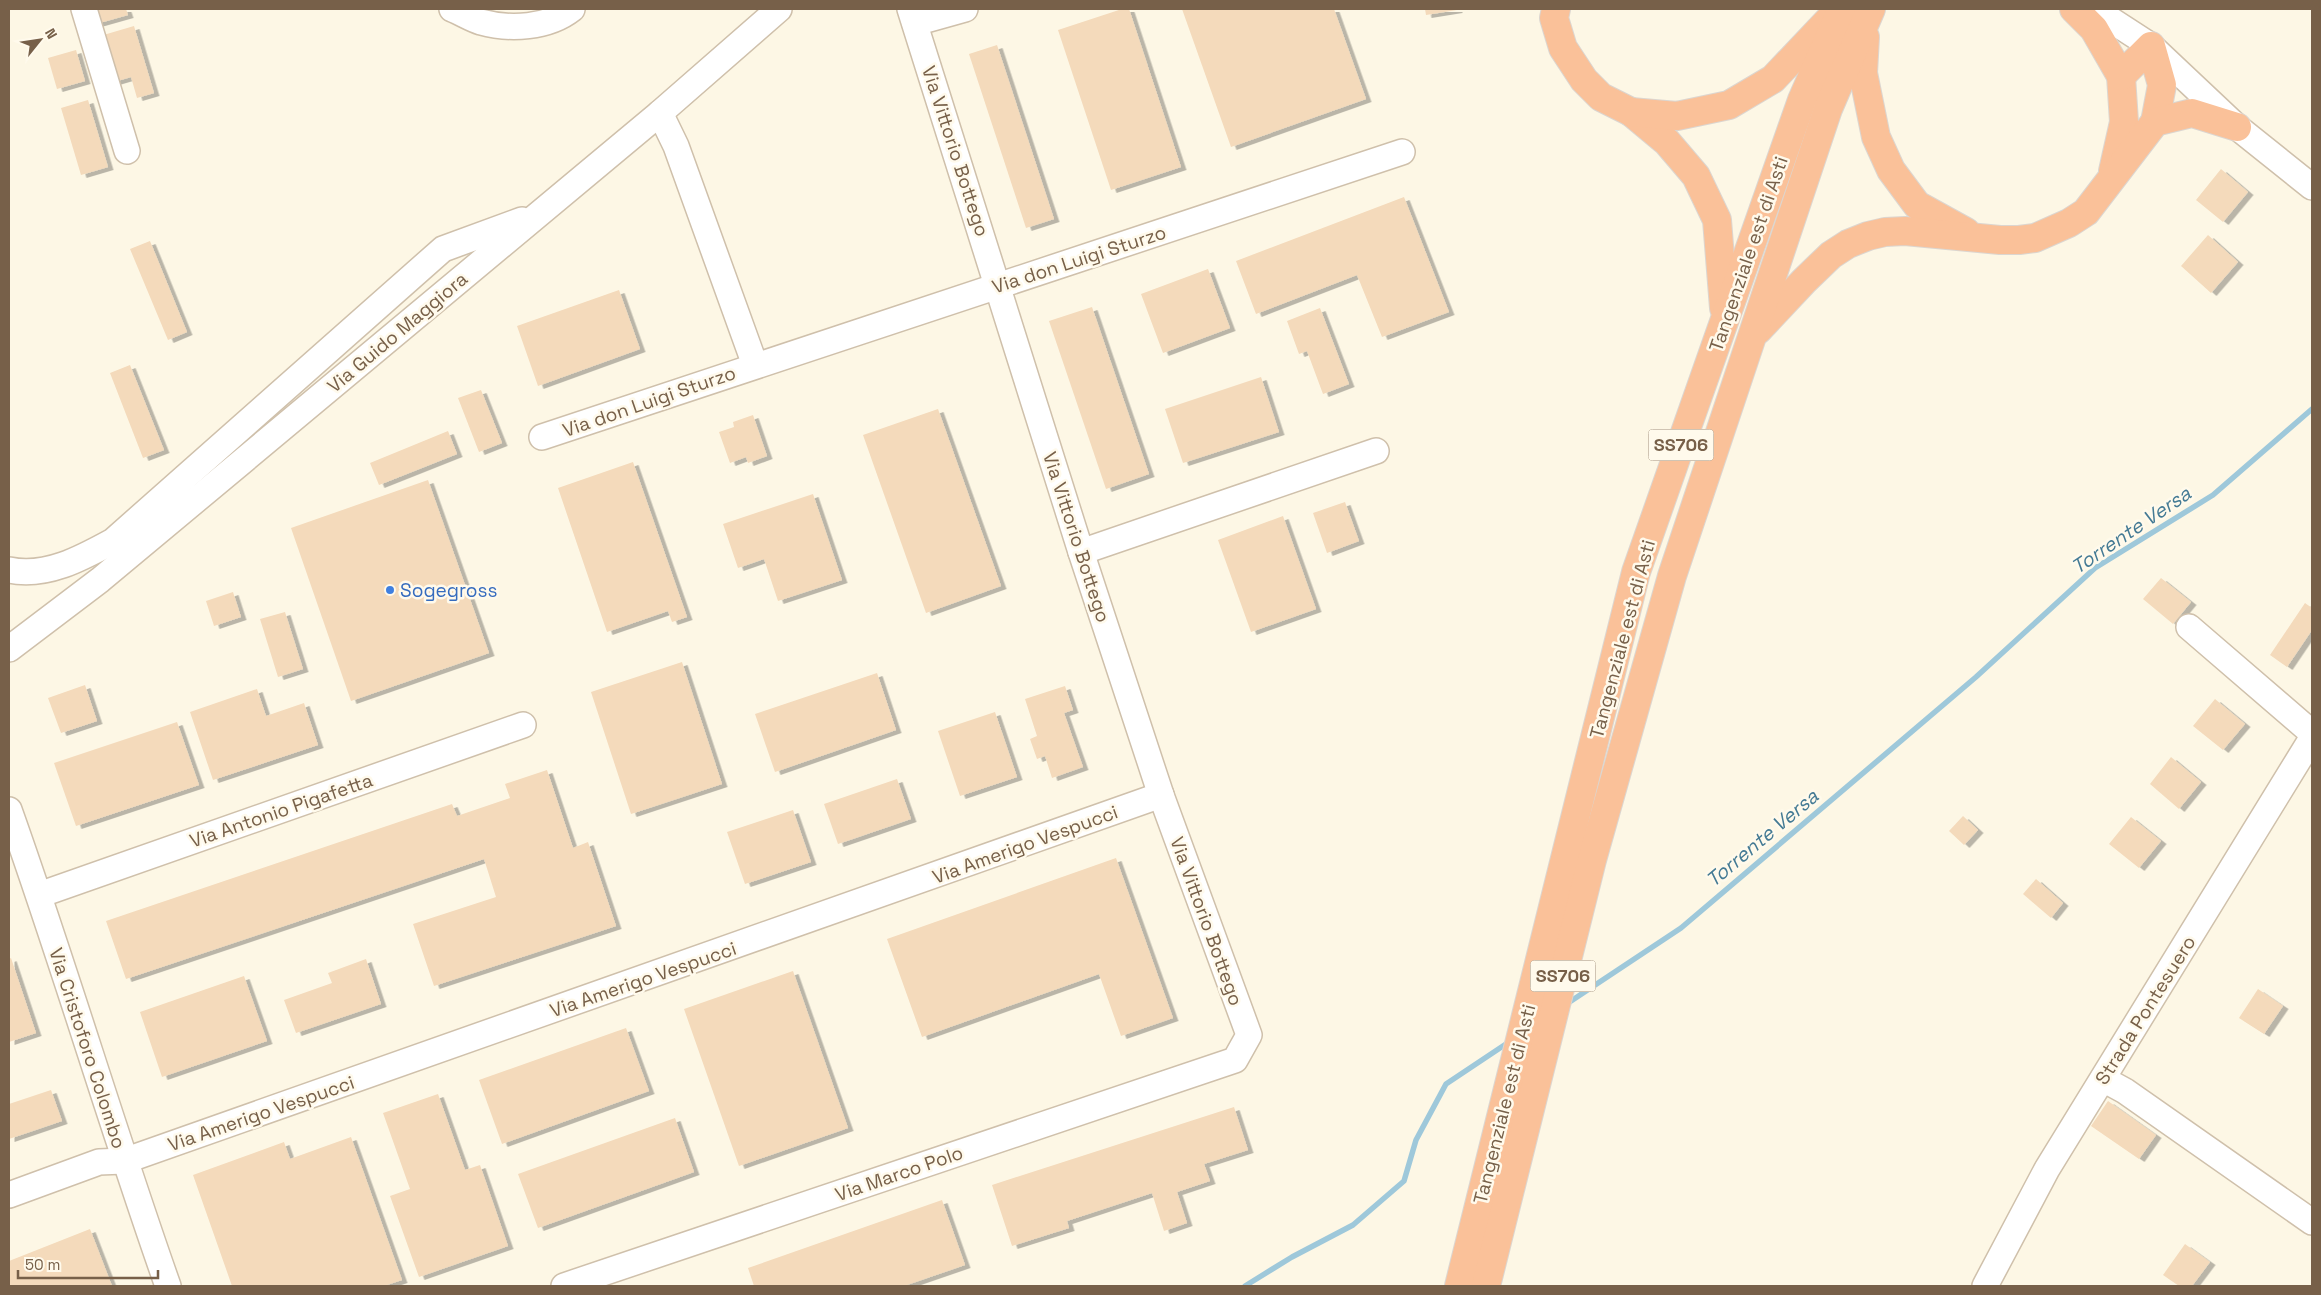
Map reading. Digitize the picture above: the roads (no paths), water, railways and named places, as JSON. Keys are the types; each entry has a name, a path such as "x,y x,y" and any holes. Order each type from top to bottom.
{"highway":[{"path":"1556,9 1554,18 1556,31 1572,64 1601,97 1631,112 1667,142 1696,176 1717,220 1723,278 1724,322"},
{"path":"1631,112 1677,116 1729,105 1773,79 1806,47 1840,9"},
{"name":"Tangenziale est di Asti","path":"1458,1286 1558,892 1636,572 1802,100 1840,9"},
{"path":"2074,9 2094,29 2121,76 2124,122 2111,180"},
{"path":"1868,14 1863,73 1876,137 1891,170 1917,204 1974,236"},
{"name":"Tangenziale est di Asti","path":"1486,1286 1592,860 1672,576 1828,109 1868,14"},
{"path":"1752,338 1804,281 1831,255 1848,244 1868,236 1885,232 1905,231 2019,240 2046,234 2086,212 2156,122 2162,85 2151,46 2121,76"},
{"path":"2156,122 2192,113 2237,126"}],"street":[{"path":"84,9 127,151"},
{"path":"452,9 480,22 509,27 539,24 572,9"},
{"name":"Via Guido Maggiora","path":"9,649 100,580 660,113 779,9"},
{"path":"2094,9 2151,46 2237,126 2312,187"},
{"path":"912,16 958,10"},
{"name":"Via Vittorio Bottego","path":"912,16 999,286 1081,552 1161,795 1249,1035 1235,1060"},
{"name":"Via don Luigi Sturzo","path":"660,113 676,146 755,365"},
{"name":"Via don Luigi Sturzo","path":"542,436 1402,152"},
{"path":"9,570 17,572 46,569 71,563 113,541 443,249 539,214"},
{"path":"1081,552 1376,451"},
{"path":"2189,627 2312,733"},
{"name":"Via Antonio Pigafetta","path":"39,895 522,725"},
{"name":"Strada Pontesuero","path":"1985,1286 2047,1169 2312,738"},
{"name":"Via Amerigo Vespucci","path":"9,1194 99,1162 124,1161 1161,795"},
{"name":"Via Cristoforo Colombo","path":"9,810 39,895 124,1161 168,1286"},
{"name":"Via Marco Polo","path":"564,1286 1235,1060"},
{"path":"2103,1079 2125,1091 2312,1222"}],"waterway":[{"name":"Torrente Versa","path":"1565,1005 1681,928 1976,677 2095,568 2213,495 2312,409"},
{"name":"Torrente Versa","path":"1245,1286 1292,1257 1353,1225 1404,1181 1416,1140 1446,1084 1509,1042"}],"place":[{"name":"Sogegross","path":"390,590"}]}
